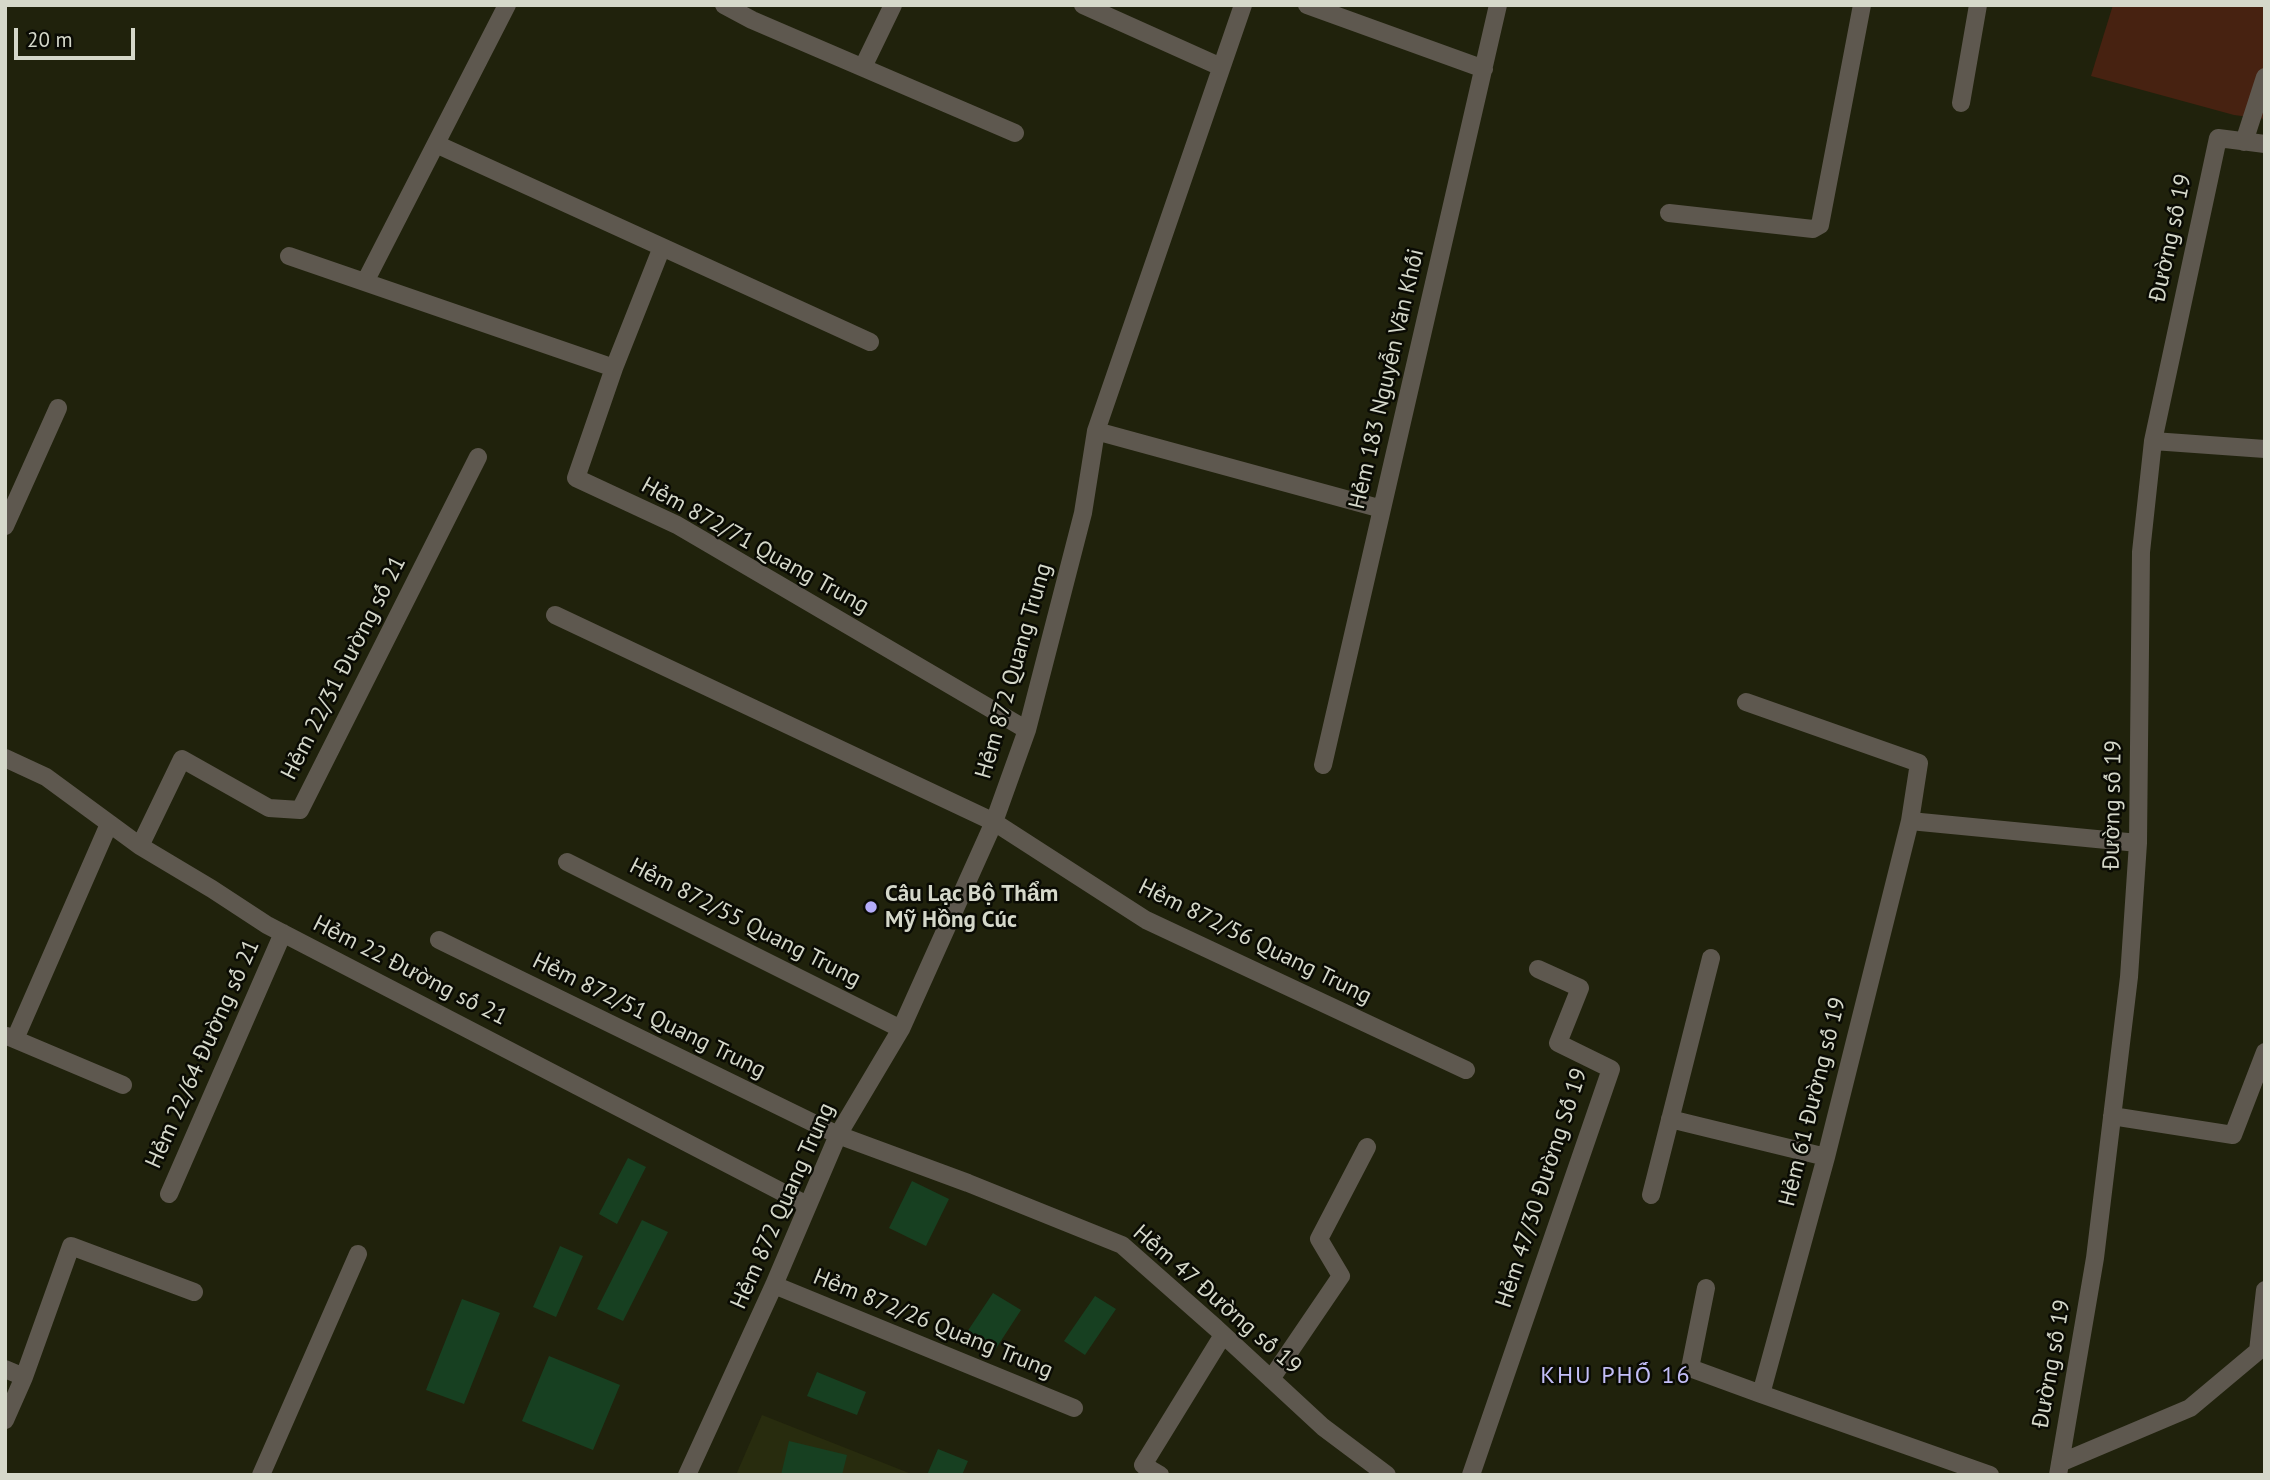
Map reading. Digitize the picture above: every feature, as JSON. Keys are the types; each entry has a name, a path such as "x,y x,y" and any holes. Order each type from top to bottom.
{"street":[{"path":"365,282 507,5"},
{"path":"724,5 752,20 1015,133"},
{"path":"863,67 893,5"},
{"path":"1083,5 1221,67"},
{"name":"Hẻm 872 Quang Trung","path":"687,1475 774,1285 838,1135 901,1029 994,822 1027,730 1083,513 1096,431 1242,5"},
{"path":"1307,5 1484,69"},
{"name":"Hẻm 183 Nguyễn Văn Khối","path":"1323,765 1498,5"},
{"path":"1669,213 1813,229 1820,225 1862,5"},
{"path":"1961,103 1978,5"},
{"path":"2265,77 2244,142 2265,144"},
{"name":"Đường số 19","path":"2059,1469 2095,1258 2129,977 2138,843 2141,552 2153,441 2218,138 2244,142"},
{"path":"436,144 870,342"},
{"name":"Hẻm 872/71 Quang Trung","path":"662,247 614,368 576,478 677,526 1027,730"},
{"path":"289,256 614,368"},
{"path":"5,526 58,408"},
{"path":"1096,431 1382,509"},
{"path":"2153,441 2265,449"},
{"name":"Hẻm 22/31 Đường số 21","path":"140,846 182,759 269,807 300,810 478,457"},
{"name":"Hẻm 872/56 Quang Trung","path":"555,615 994,822 1146,920 1466,1070"},
{"name":"Hẻm 61 Đường số 19","path":"1746,702 1919,763 1910,821 1826,1157 1761,1394"},
{"name":"Hẻm 22 Đường số 21","path":"5,758 46,777 140,846 283,933 807,1205"},
{"path":"1910,821 2138,843"},
{"path":"109,824 10,1037 123,1085"},
{"name":"Hẻm 872/55 Quang Trung","path":"568,862 901,1029"},
{"name":"Hẻm 22/64 Đường số 21","path":"169,1194 283,933"},
{"name":"Hẻm 872/51 Quang Trung","path":"439,940 838,1135"},
{"path":"1651,1195 1711,958"},
{"name":"Hẻm 47/30 Đường Số 19","path":"1471,1475 1611,1069 1558,1043 1580,988 1538,969"},
{"path":"2112,1116 2232,1135 2265,1052"},
{"path":"1670,1119 1826,1157"},
{"name":"Hẻm 47 Đường số 19","path":"838,1135 968,1183 1122,1245 1322,1427 1387,1475"},
{"path":"1271,1379 1341,1276 1319,1239 1367,1147"},
{"path":"5,1420 24,1377 71,1246 194,1292"},
{"path":"261,1475 358,1254"},
{"name":"Hẻm 872/26 Quang Trung","path":"774,1285 1074,1408"},
{"path":"1706,1288 1690,1368 1990,1475"},
{"path":"2059,1469 2190,1408 2258,1351 2265,1290"},
{"path":"1160,1475 1143,1465 1223,1335"},
{"path":"5,1369 24,1377"}],"shaded area":[{"path":"2113,5 2265,5 2265,119 2234,115 2091,76"},
{"path":"762,1415 914,1475 736,1475"}],"building":[{"path":"628,1158 646,1167 617,1224 599,1214"},
{"path":"912,1181 949,1199 926,1246 889,1228"},
{"path":"642,1220 668,1232 623,1321 597,1309"},
{"path":"560,1246 583,1256 556,1317 533,1307"},
{"path":"993,1293 1021,1310 995,1350 967,1332"},
{"path":"1095,1296 1116,1309 1085,1355 1064,1341"},
{"path":"462,1299 500,1313 464,1404 426,1390"},
{"path":"549,1356 620,1385 593,1450 522,1421"},
{"path":"817,1372 866,1392 857,1415 807,1396"},
{"path":"789,1441 847,1455 842,1475 781,1475"},
{"path":"938,1449 968,1461 962,1475 927,1475"}],"place":[{"name":"Câu Lạc Bộ Thẩm Mỹ Hồng Cúc","path":"871,907"}],"district":[{"name":"KHU PHỐ 16","path":"1616,1376"}]}
